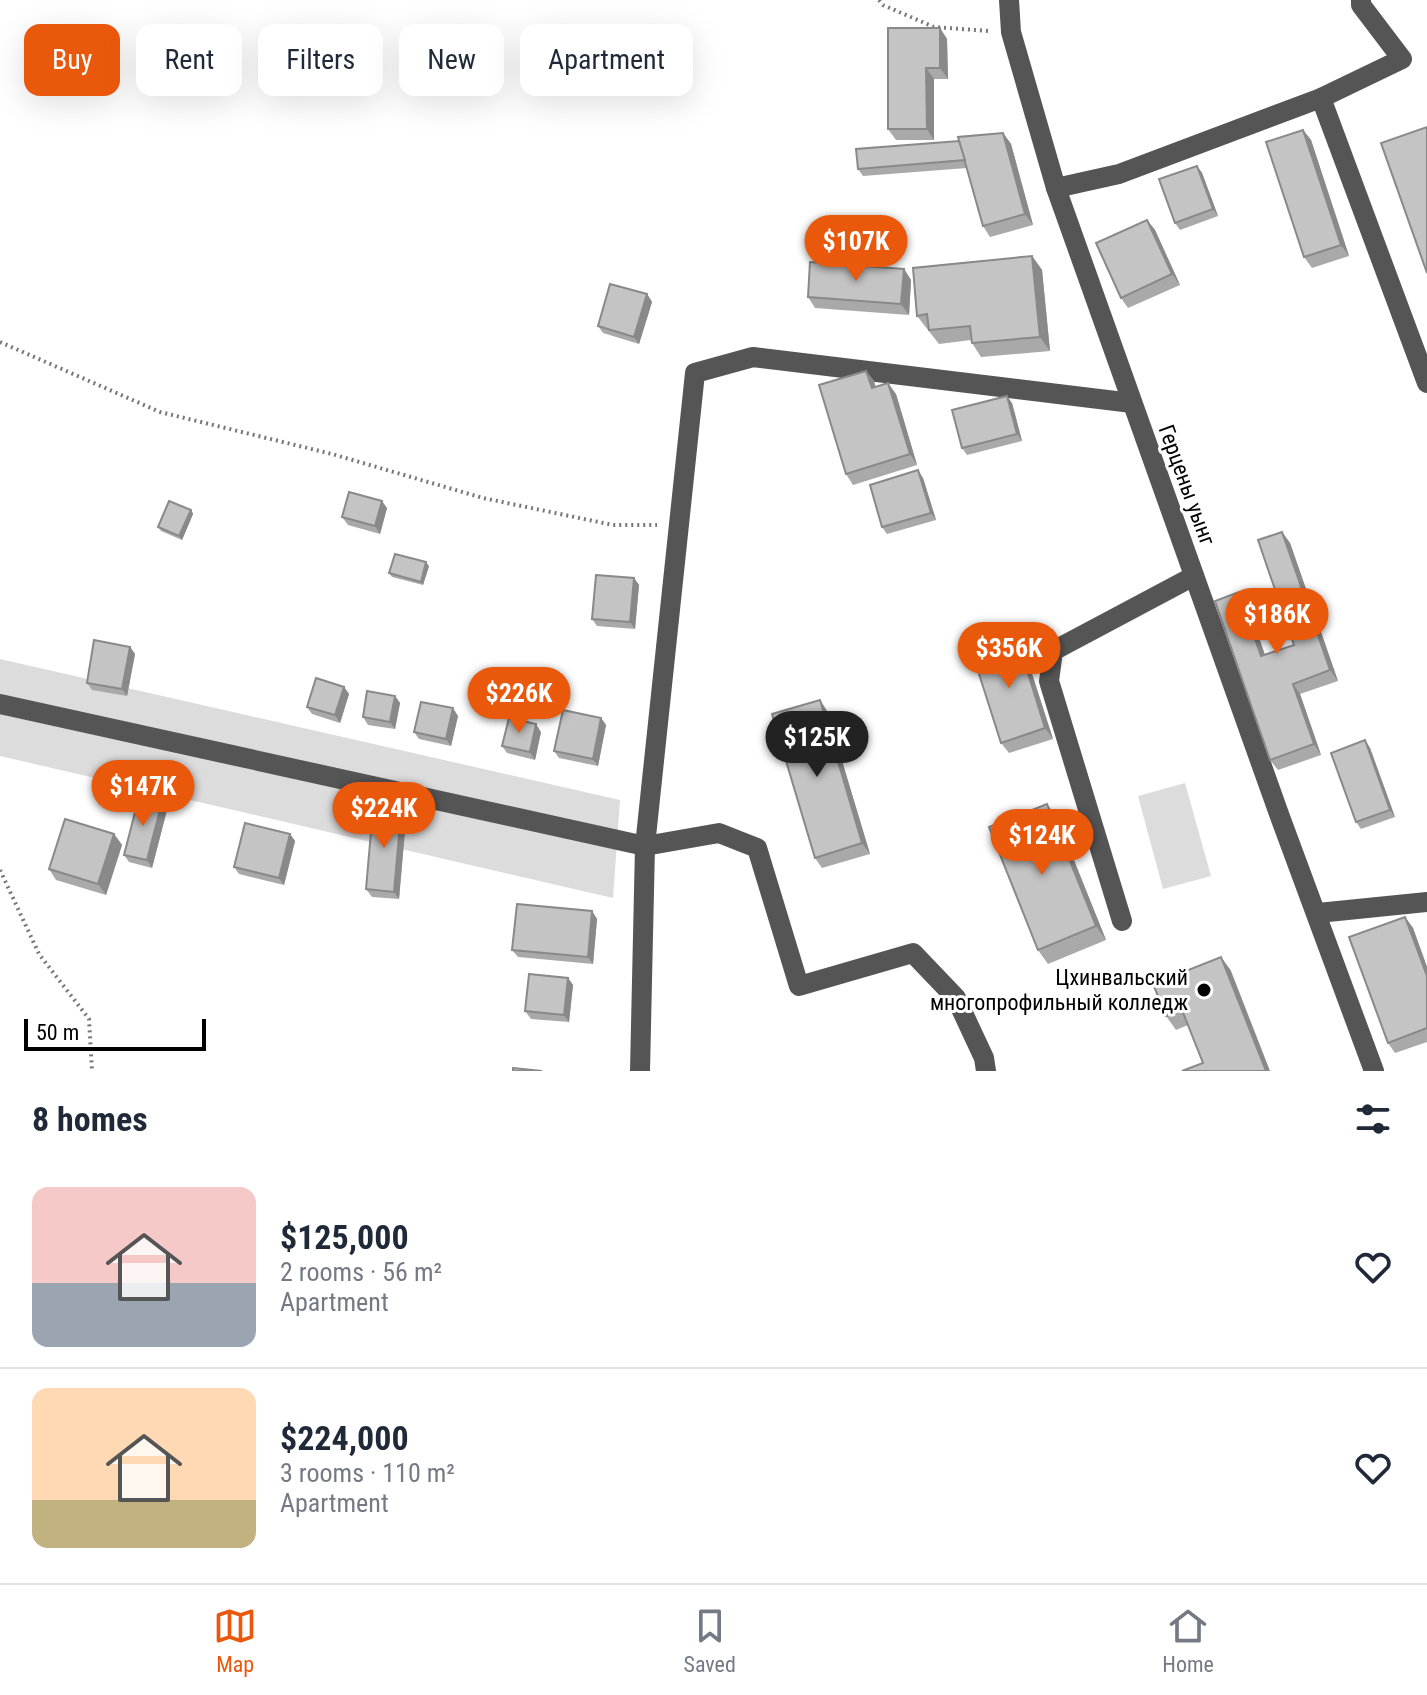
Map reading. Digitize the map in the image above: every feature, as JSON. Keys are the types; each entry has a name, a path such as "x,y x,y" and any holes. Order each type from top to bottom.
{"street":[{"name":"Герцены уынг","path":"1009,0 1011,32 1056,188 1374,1071"},
{"path":"1056,188 1119,174 1321,98 1402,59 1361,5 1361,0"},
{"path":"1321,98 1427,383"},
{"path":"640,1071 645,846 695,373 753,357 1132,403"},
{"path":"1122,921 1049,681 1053,651 1194,576"},
{"path":"0,704 645,846 719,833 757,848 799,986 913,953 956,998 984,1058 986,1071"},
{"path":"1318,913 1427,902"}],"path":[{"path":"879,0 883,5 934,27 1011,32"},
{"path":"0,342 160,412 332,454 483,498 613,525 679,526"},
{"path":"0,870 39,954 89,1019 92,1071"}],"shaded area":[{"path":"0,659 620,800 613,898 0,756"},
{"path":"1185,783 1211,876 1163,889 1138,796"}],"building":[{"path":"888,28 940,28 940,68 926,68 927,129 888,129"},
{"path":"1427,127 1427,273 1381,143"},
{"path":"1303,130 1341,245 1304,257 1266,142"},
{"path":"1003,133 1025,214 983,226 958,137"},
{"path":"959,141 965,160 858,169 856,149"},
{"path":"1197,166 1213,209 1175,223 1159,179"},
{"path":"1147,220 1172,274 1121,298 1096,243"},
{"path":"1032,256 1040,337 972,343 970,326 929,330 927,314 917,316 913,268"},
{"path":"810,262 904,269 901,304 808,297"},
{"path":"610,284 647,294 634,337 598,326"},
{"path":"866,371 872,388 888,383 910,454 846,474 819,385"},
{"path":"1007,396 1017,434 962,448 952,410"},
{"path":"918,470 931,513 882,527 870,485"},
{"path":"349,492 382,501 375,526 342,517"},
{"path":"169,501 191,510 179,536 158,527"},
{"path":"1282,532 1330,670 1293,684 1314,744 1270,760 1215,601 1239,592 1261,656 1294,645 1258,540"},
{"path":"395,554 426,562 421,582 389,573"},
{"path":"596,575 634,578 630,622 592,619"},
{"path":"1017,638 1045,728 1001,743 972,652"},
{"path":"94,640 130,647 122,689 87,683"},
{"path":"316,678 344,687 335,715 307,707"},
{"path":"367,691 395,696 390,722 363,717"},
{"path":"820,700 862,843 815,858 772,714"},
{"path":"421,702 453,708 446,739 414,732"},
{"path":"563,710 601,718 593,759 554,751"},
{"path":"509,718 536,724 530,752 502,746"},
{"path":"1365,740 1390,810 1356,822 1331,753"},
{"path":"139,797 162,802 147,860 124,855"},
{"path":"1047,804 1096,926 1038,950 989,827"},
{"path":"373,809 401,812 394,892 366,889"},
{"path":"65,819 114,834 98,884 49,869"},
{"path":"245,823 290,834 279,878 234,867"},
{"path":"517,904 592,911 588,957 512,950"},
{"path":"1405,917 1427,976 1427,1028 1388,1043 1349,937"},
{"path":"1221,957 1266,1071 1182,1071 1203,1063 1182,1010 1166,1016 1153,984"},
{"path":"529,974 568,978 564,1015 525,1011"},
{"path":"513,1068 542,1071 513,1071"}],"place":[{"name":"Цхинвальский многопрофильный колледж","path":"1204,990"}]}
